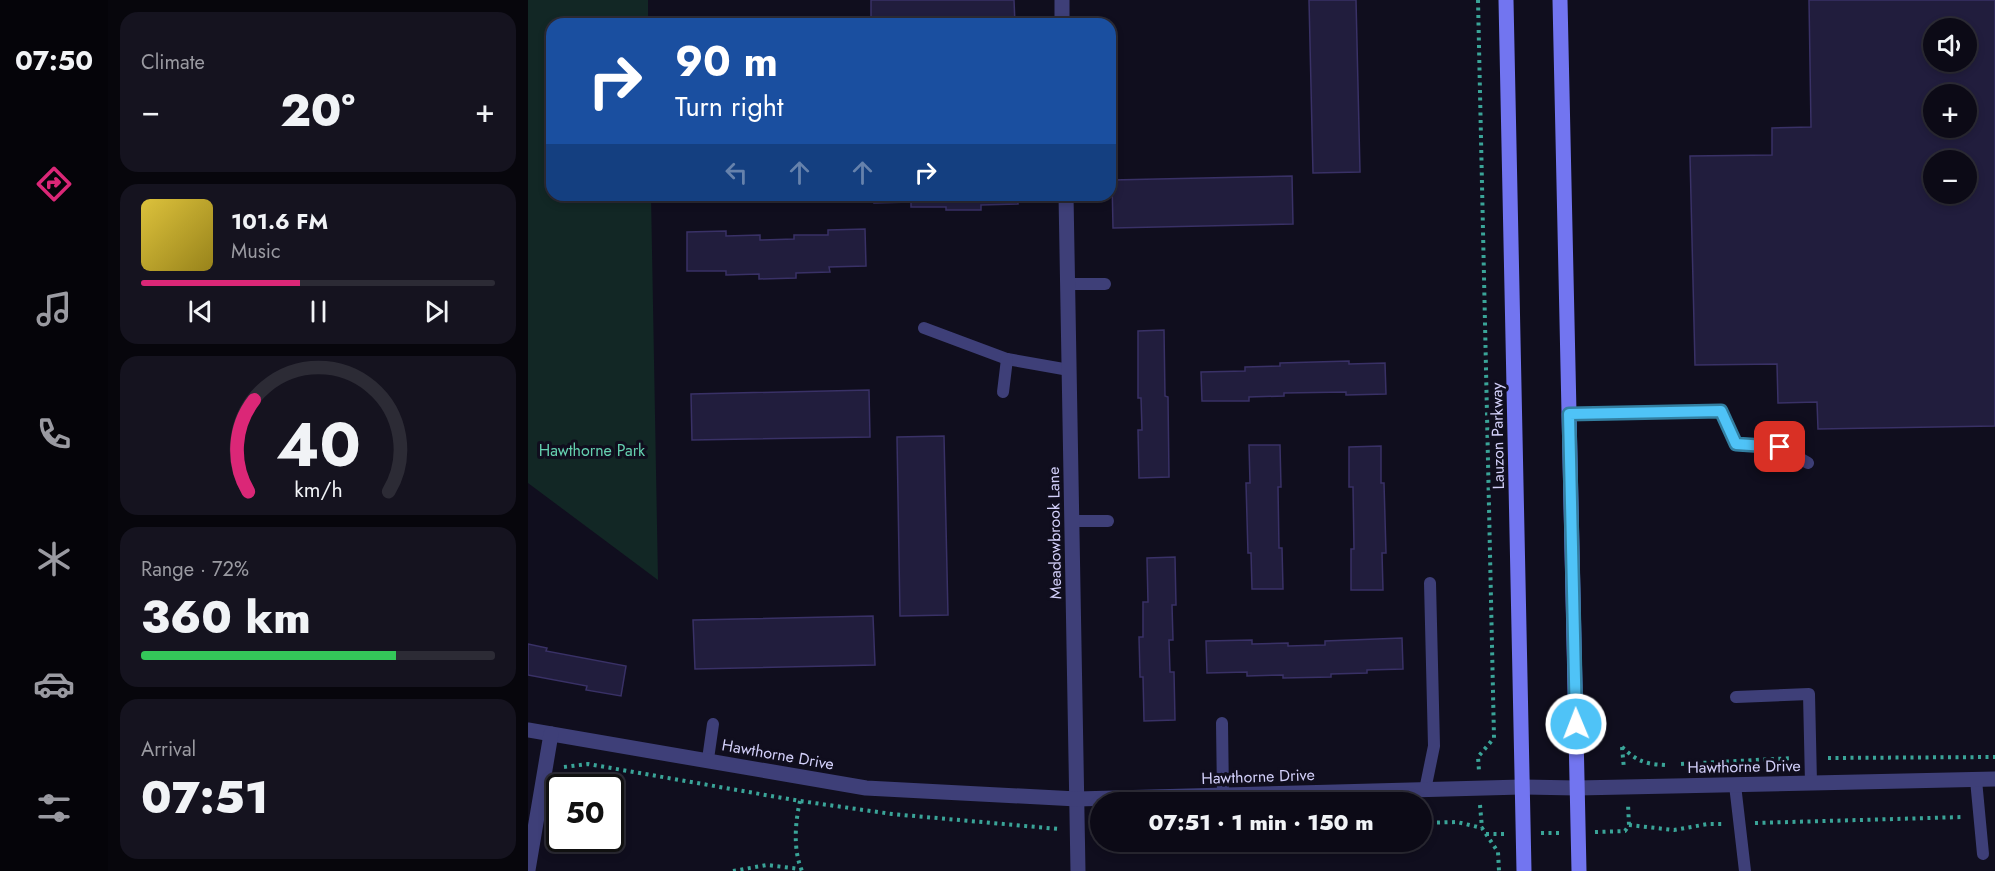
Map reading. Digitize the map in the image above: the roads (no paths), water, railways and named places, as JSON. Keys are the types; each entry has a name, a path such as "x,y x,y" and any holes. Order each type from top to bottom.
{"main road":[{"name":"Lauzon Parkway","path":"1506,0 1524,871"},
{"path":"1560,0 1578,871"}],"street":[{"path":"1062,0 1062,18"},
{"name":"Meadowbrook Lane","path":"1066,201 1078,871"},
{"name":"Hawthorne Drive","path":"528,730 708,759 866,788 1090,799"},
{"path":"528,865 551,734"},
{"name":"Hawthorne Drive","path":"1324,792 1995,779"}],"lane":[{"path":"1067,284 1105,284"},
{"path":"924,327 1007,359 1069,370"},
{"path":"1003,392 1007,359"},
{"path":"1569,414 1721,411 1736,444 1780,447 1808,462"},
{"path":"1072,521 1108,521"},
{"path":"1425,789 1434,746 1430,583"},
{"path":"1736,697 1809,694 1811,783"},
{"path":"1222,723 1223,792"},
{"path":"708,759 713,724"},
{"path":"1976,780 1983,854"},
{"path":"1735,785 1745,871"}],"park label":[{"name":"Hawthorne Park","path":"592,450"}]}
